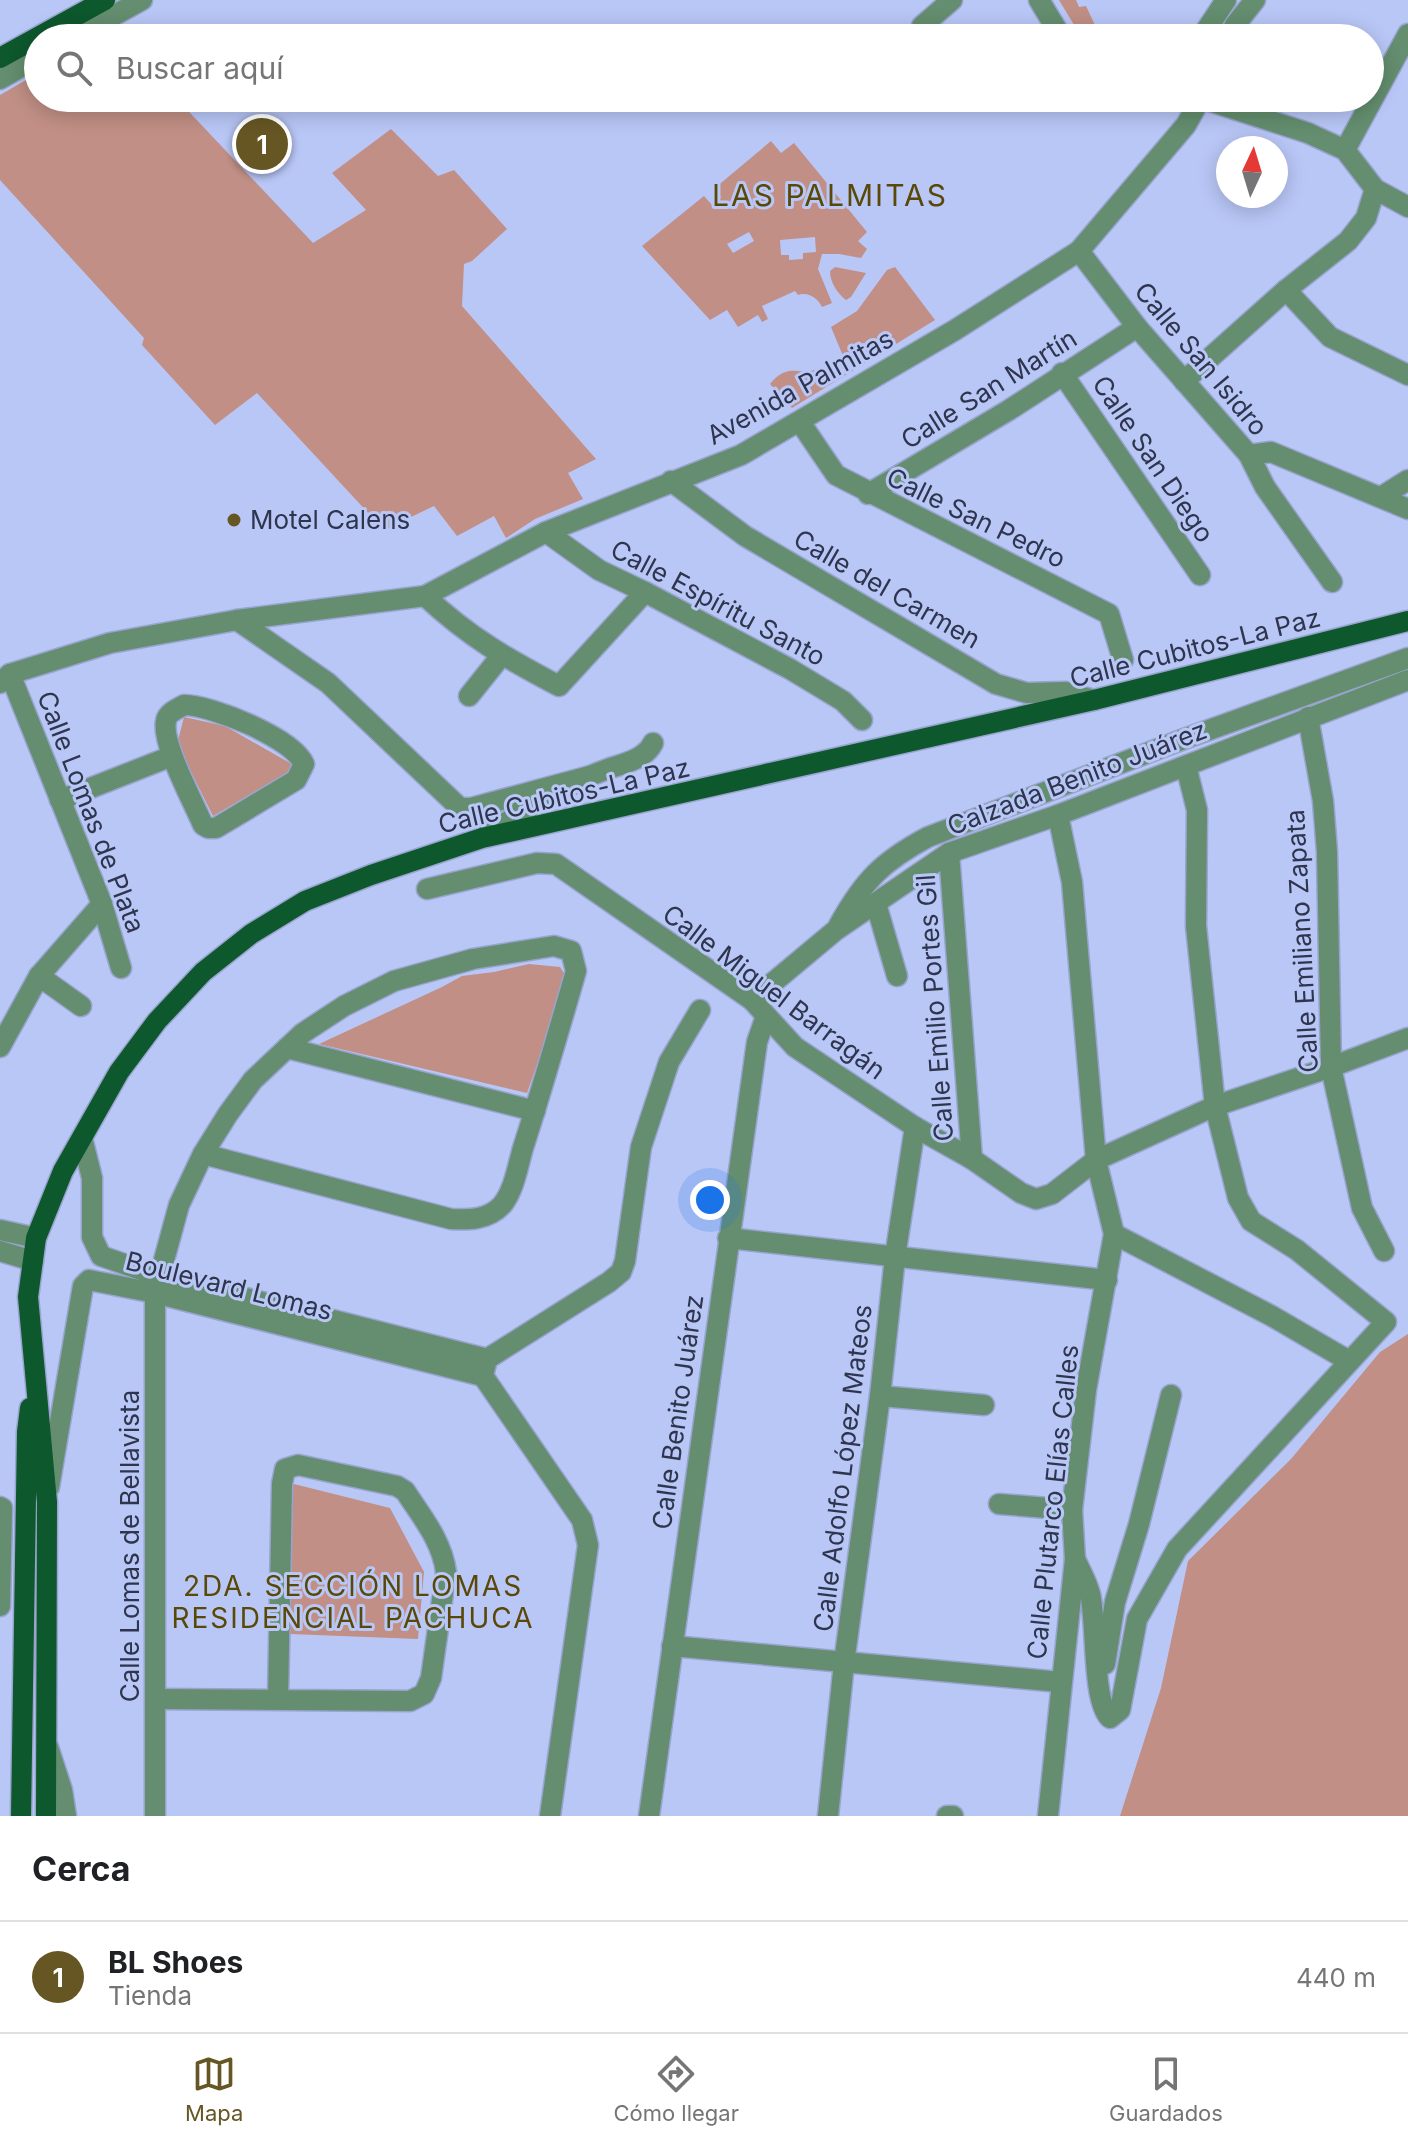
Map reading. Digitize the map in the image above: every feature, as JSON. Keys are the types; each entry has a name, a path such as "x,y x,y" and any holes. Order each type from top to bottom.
{"main road":[{"path":"62,24 105,0"},
{"path":"0,58 24,45"},
{"name":"Calle Cubitos-La Paz","path":"46,1816 47,1502 28,1297 36,1238 63,1171 119,1072 157,1021 203,972 251,934 305,901 482,838 1094,700 1408,621"},
{"name":"Calle Cubitos-La Paz","path":"21,1816 27,1432 34,1380"}],"street":[{"path":"98,24 142,0"},
{"path":"924,24 952,0"},
{"path":"1039,0 1054,24"},
{"path":"1210,24 1226,0"},
{"path":"1236,24 1255,0"},
{"path":"1384,78 1408,34"},
{"path":"0,79 24,65"},
{"path":"1186,112 1186,125"},
{"name":"Avenida Palmitas","path":"5,678 110,643 237,620 425,596 546,532 741,455 955,330 1079,251 1186,125 1193,112"},
{"path":"1244,112 1308,133 1345,150 1375,189 1408,207"},
{"path":"1345,150 1366,112"},
{"path":"1184,381 1286,290 1348,241 1366,218 1375,189"},
{"name":"Calle San Isidro","path":"1079,251 1137,327 1249,455 1265,487 1332,582"},
{"path":"1286,290 1330,337 1408,375"},
{"name":"Calle San Martín","path":"868,494 1009,410 1137,327"},
{"name":"Calle San Diego","path":"1062,373 1200,575"},
{"name":"Calle San Pedro","path":"800,422 836,475 868,494 1109,614 1123,660"},
{"path":"1249,455 1271,452 1408,509"},
{"path":"1381,497 1408,480"},
{"name":"Calle del Carmen","path":"671,481 745,536 996,684 1027,693 1066,692 1094,700"},
{"name":"Calle Espíritu Santo","path":"546,532 599,570 790,669 843,701 862,720"},
{"path":"425,596 459,628 501,656 559,686 645,592"},
{"path":"237,620 328,683 460,808 471,808 590,776 637,758 650,750 653,743"},
{"path":"469,696 501,656"},
{"path":"836,930 875,872 896,854 928,837 1408,658"},
{"name":"Calle Lomas de Plata","path":"5,678 60,800 102,904 121,968"},
{"name":"Calzada Benito Juárez","path":"752,1000 836,930 949,853 1058,815 1408,680"},
{"path":"184,705 199,705 223,712 292,748 304,764 296,780 216,828 208,828 203,825 172,756 166,719 184,705"},
{"name":"Calle Emiliano Zapata","path":"1308,717 1323,801 1327,852 1331,1067 1362,1208 1384,1251"},
{"path":"60,800 172,756"},
{"path":"1075,1559 1090,1594 1100,1696 1105,1713 1110,1718 1120,1710 1137,1619 1177,1549 1386,1322 1297,1250 1251,1221 1238,1198 1215,1106 1196,926 1197,810 1186,766"},
{"path":"482,838 535,804 590,776"},
{"name":"Calle Plutarco Elías Calles","path":"1048,1816 1075,1559 1072,1510 1086,1390 1114,1234 1096,1160 1072,882 1058,815"},
{"name":"Calle Emilio Portes Gil","path":"949,853 972,1159"},
{"name":"Calle Miguel Barragán","path":"427,889 537,863 556,864 752,1000 795,1047 1021,1193 1036,1199 1052,1194 1096,1160"},
{"path":"0,1047 39,976 102,904"},
{"path":"876,904 897,976"},
{"name":"Calle Lomas de Bellavista","path":"155,1816 157,1284 179,1205 203,1154 253,1080 303,1033 344,1006 394,981 473,959 554,946 571,951 576,971 535,1111"},
{"path":"39,976 81,1006"},
{"path":"550,1816 588,1545 582,1520 485,1368 621,1272 641,1147 669,1062 700,1010"},
{"name":"Calle Benito Juárez","path":"649,1816 728,1238 757,1042 766,1016"},
{"path":"1096,1160 1215,1106 1408,1038"},
{"path":"203,1154 451,1219 470,1220 489,1215 503,1204 535,1111 287,1048"},
{"name":"Calle Adolfo López Mateos","path":"828,1816 895,1257 915,1127"},
{"name":"Boulevard Lomas","path":"82,1138 92,1178 92,1237 95,1249 101,1256 157,1284"},
{"path":"0,1230 36,1238"},
{"path":"1114,1234 1270,1315 1349,1361"},
{"path":"728,1238 1107,1280"},
{"path":"0,1251 33,1261"},
{"name":"Boulevard Lomas","path":"47,1502 83,1286 89,1280 157,1284 485,1368"},
{"path":"1100,1696 1115,1602 1139,1524 1171,1395"},
{"path":"880,1396 984,1405"},
{"path":"157,1699 278,1700 410,1701 424,1694 431,1678 446,1572 444,1556 438,1541 405,1491 397,1486 298,1465 285,1469 282,1484 278,1700"},
{"path":"999,1504 1072,1510"},
{"path":"0,1606 1,1507"},
{"path":"672,1646 1060,1682"},
{"path":"47,1746 62,1790 66,1816"}],"shaded area":[{"path":"1059,0 1076,0 1079,7 1086,6 1094,24 1074,24"},
{"path":"24,81 24,112 189,112 313,243 366,210 332,173 391,129 438,176 454,170 507,229 472,261 464,264 462,306 596,459 568,473 583,499 535,519 506,538 494,516 457,536 434,506 384,530 257,393 215,425 142,345 144,338 0,180 0,95"},
{"path":"771,141 781,153 794,143 867,232 858,241 867,249 861,258 822,254 818,269 832,303 822,307 813,297 798,295 795,291 762,306 768,319 762,322 758,315 738,327 727,310 710,320 642,246 704,196 712,205 721,197 715,188","holes":["749,232 754,241 733,253 727,244","815,237 816,252 803,253 803,259 789,260 789,255 781,255 780,240"]},
{"path":"835,267 866,273 846,300 831,279 830,271"},
{"path":"895,267 935,320 792,408 770,384 782,373 812,371 843,356 831,327 857,311 887,270"},
{"path":"184,717 225,726 297,767 213,816 186,762 175,752"},
{"path":"529,964 560,967 567,978 527,1093 319,1044 462,976"},
{"path":"1408,1334 1408,1816 1120,1816 1161,1688 1188,1561 1291,1459 1380,1352"},
{"path":"294,1484 390,1508 424,1572 418,1639 290,1634 290,1490"}],"place":[{"name":"BL Shoes","path":"262,144"},
{"name":"Motel Calens","path":"234,520"}],"district":[{"name":"LAS PALMITAS","path":"830,196"},
{"name":"2DA. SECCIÓN LOMAS RESIDENCIAL PACHUCA","path":"353,1602"}]}
